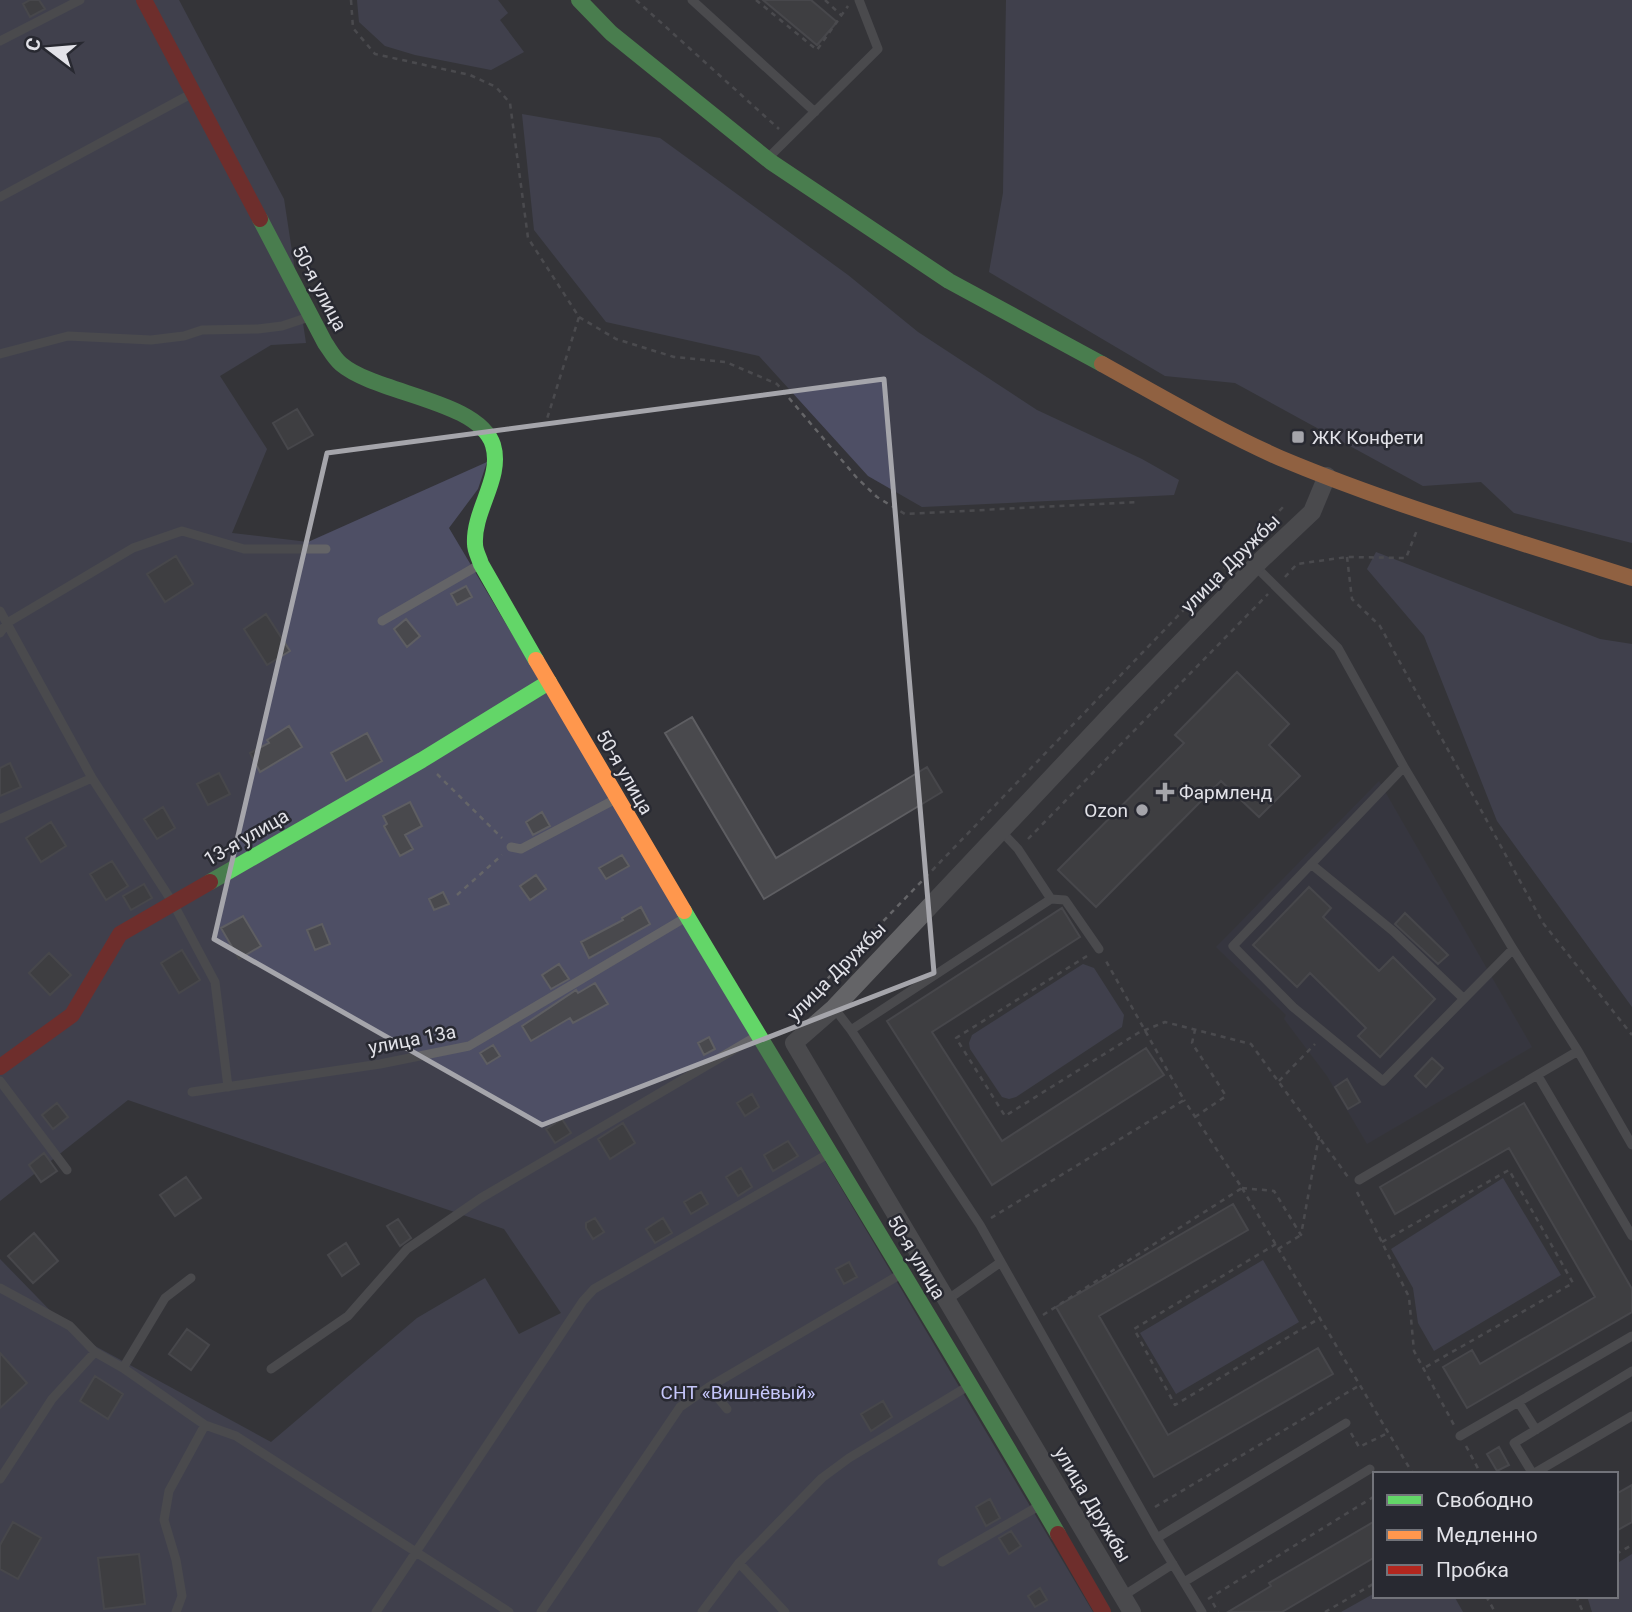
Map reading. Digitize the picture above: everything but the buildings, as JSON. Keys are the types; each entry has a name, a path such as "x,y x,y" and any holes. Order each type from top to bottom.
{"street":[{"name":"50-я улица","path":"144,0 311,316 341,365 362,378 465,415 486,430 492,442 496,464 477,523 475,544 481,564 616,799 971,1384 1103,1612"},
{"path":"579,0 611,33 767,159 949,281 1202,419 1279,457 1424,510 1632,578"},
{"name":"улица Дружбы","path":"1132,1612 794,1044 834,1008 1255,566 1312,512 1326,476"},
{"name":"13-я улица","path":"0,1067 72,1014 120,934 422,760 549,682"}],"lane":[{"path":"0,41 80,0"},
{"path":"692,0 814,112"},
{"path":"767,159 878,49 859,0"},
{"path":"0,197 193,93"},
{"path":"0,354 68,336 151,340 184,336 202,330 282,326 311,316"},
{"path":"0,633 7,624 133,548 182,531 244,549 326,549"},
{"path":"382,621 481,564"},
{"path":"1255,566 1338,648 1404,766 1632,1144"},
{"path":"0,611 92,778 173,903 215,982 228,1087"},
{"path":"1404,766 1233,946 1293,1007 1383,1082 1513,949"},
{"path":"0,819 92,778"},
{"path":"511,847 521,849 616,799"},
{"path":"1001,831 1018,849 1051,899"},
{"path":"1311,864 1393,931 1464,999"},
{"path":"851,1030 1051,899 1065,900 1099,949"},
{"name":"улица 13а","path":"192,1092 380,1063 469,1046 688,916"},
{"path":"834,1008 980,1225 1200,1609"},
{"path":"271,1369 348,1316 407,1249 481,1198 760,1035"},
{"path":"1359,1180 1578,1051"},
{"path":"1538,1076 1632,1236"},
{"path":"0,1081 67,1170"},
{"path":"376,1612 594,1289 830,1153"},
{"path":"947,1300 1001,1262"},
{"path":"541,1612 680,1406 902,1273"},
{"path":"123,1368 165,1298 191,1278"},
{"path":"0,1288 70,1326 95,1352 123,1368 205,1425 236,1436 509,1612"},
{"path":"1460,1436 1632,1336"},
{"path":"0,1479 52,1399 95,1352"},
{"path":"1532,1472 1514,1443 1632,1371"},
{"path":"702,1612 739,1563 822,1478 849,1458 971,1384"},
{"path":"709,1387 727,1409"},
{"path":"1518,1403 1536,1430"},
{"path":"1536,1472 1632,1416"},
{"path":"1157,1538 1346,1423"},
{"path":"176,1612 182,1596 176,1560 164,1520 169,1491 205,1425"},
{"path":"1184,1582 1370,1469"},
{"path":"942,1562 1040,1505"},
{"path":"739,1563 785,1612"},
{"path":"1123,1596 1173,1564"}],"path":[{"path":"351,0 353,28 375,54 470,75 496,87 510,103 528,238 579,317 616,339 674,357 726,362 778,384 857,478 877,497 905,513 1137,502"},
{"path":"636,0 789,138"},
{"path":"756,0 817,50 851,0"},
{"path":"825,0 842,16"},
{"path":"546,422 579,317"},
{"path":"807,1000 1285,505"},
{"path":"1018,849 1297,564 1347,557 1406,558 1424,510"},
{"path":"1347,557 1352,598 1380,626 1543,923 1632,1035"},
{"path":"422,760 511,847 457,895"},
{"path":"1411,1472 1242,1188 1184,1100 1145,1029 1099,949 956,1038 1005,1116 1145,1029 1165,1022 1251,1044 1352,1183 1409,1297 1414,1351 1480,1472"},
{"path":"1195,1030 1192,1043 1226,1096 1195,1116"},
{"path":"1279,1082 1325,1034"},
{"path":"980,1225 1184,1100"},
{"path":"1301,1236 1318,1136"},
{"path":"1382,1242 1509,1170 1573,1283 1423,1368"},
{"path":"1034,1320 1242,1188 1275,1191 1301,1236"},
{"path":"1278,1249 1301,1236"},
{"path":"1276,1244 1134,1329 1175,1405 1320,1318"},
{"path":"1144,1514 1360,1385"},
{"path":"1346,1423 1359,1447 1388,1433"},
{"path":"1200,1609 1373,1497"},
{"path":"1325,1612 1373,1584"}],"highlighted area":[{"path":"884,379 934,973 542,1125 214,939 327,453"}],"shaded area":[{"path":"1379,781 1532,1047 1367,1144 1327,1076 1284,1019 1286,1015 1216,947"}],"green space":[{"name":"СНТ «Вишнёвый»","path":"0,0 179,0 284,199 306,343 271,345 220,376 267,449 232,533 308,542 487,462 478,489 449,528 1093,1612 0,1612 0,1259 73,1334 271,1442 417,1318 485,1278 519,1334 561,1313 504,1229 128,1100 0,1201"},
{"path":"357,0 498,0 508,13 500,20 524,52 491,70 415,55 385,46 359,22"},
{"path":"1006,0 1632,0 1632,543 1514,513 1481,482 1423,486 1235,383 1165,376 989,272 1003,193"},
{"path":"522,114 660,138 848,275 918,332 1037,410 1142,459 1179,480 1174,495 922,507 868,476 759,356 606,322 534,230"},
{"path":"1376,552 1600,639 1632,644 1632,1007 1497,821 1424,636 1367,569"},
{"path":"1083,964 1094,968 1124,1015 1122,1027 1016,1097 1002,1097 970,1049 972,1035"},
{"path":"1503,1178 1561,1275 1434,1351 1418,1323 1413,1288 1391,1249"},
{"path":"1263,1260 1299,1322 1176,1394 1140,1333"},
{"path":"1632,1554 1632,1612 1592,1612 1588,1598 1618,1598 1618,1563"},
{"path":"1373,1594 1373,1598 1455,1598 1463,1612 1341,1612"}],"traffic: fast":[{"path":"579,0 611,33 771,162 949,281 1102,364"},
{"path":"260,219 325,343 341,364 378,383 448,408 484,430 493,445 495,457 491,482 478,519 476,549 481,564 536,660"},
{"path":"210,882 422,760 549,682"},
{"path":"684,911 1058,1534"}],"traffic: slow":[{"path":"1102,364 1190,413 1280,458 1366,492 1632,578"},
{"path":"536,660 684,911"}],"traffic: jam":[{"path":"144,0 260,219"},
{"path":"0,1067 72,1015 120,934 210,882"},
{"path":"1058,1534 1103,1612"}],"place":[{"name":"ЖК Конфети","path":"1298,437"},
{"name":"Фармленд","path":"1165,792"},
{"name":"Ozon","path":"1142,810"}]}
